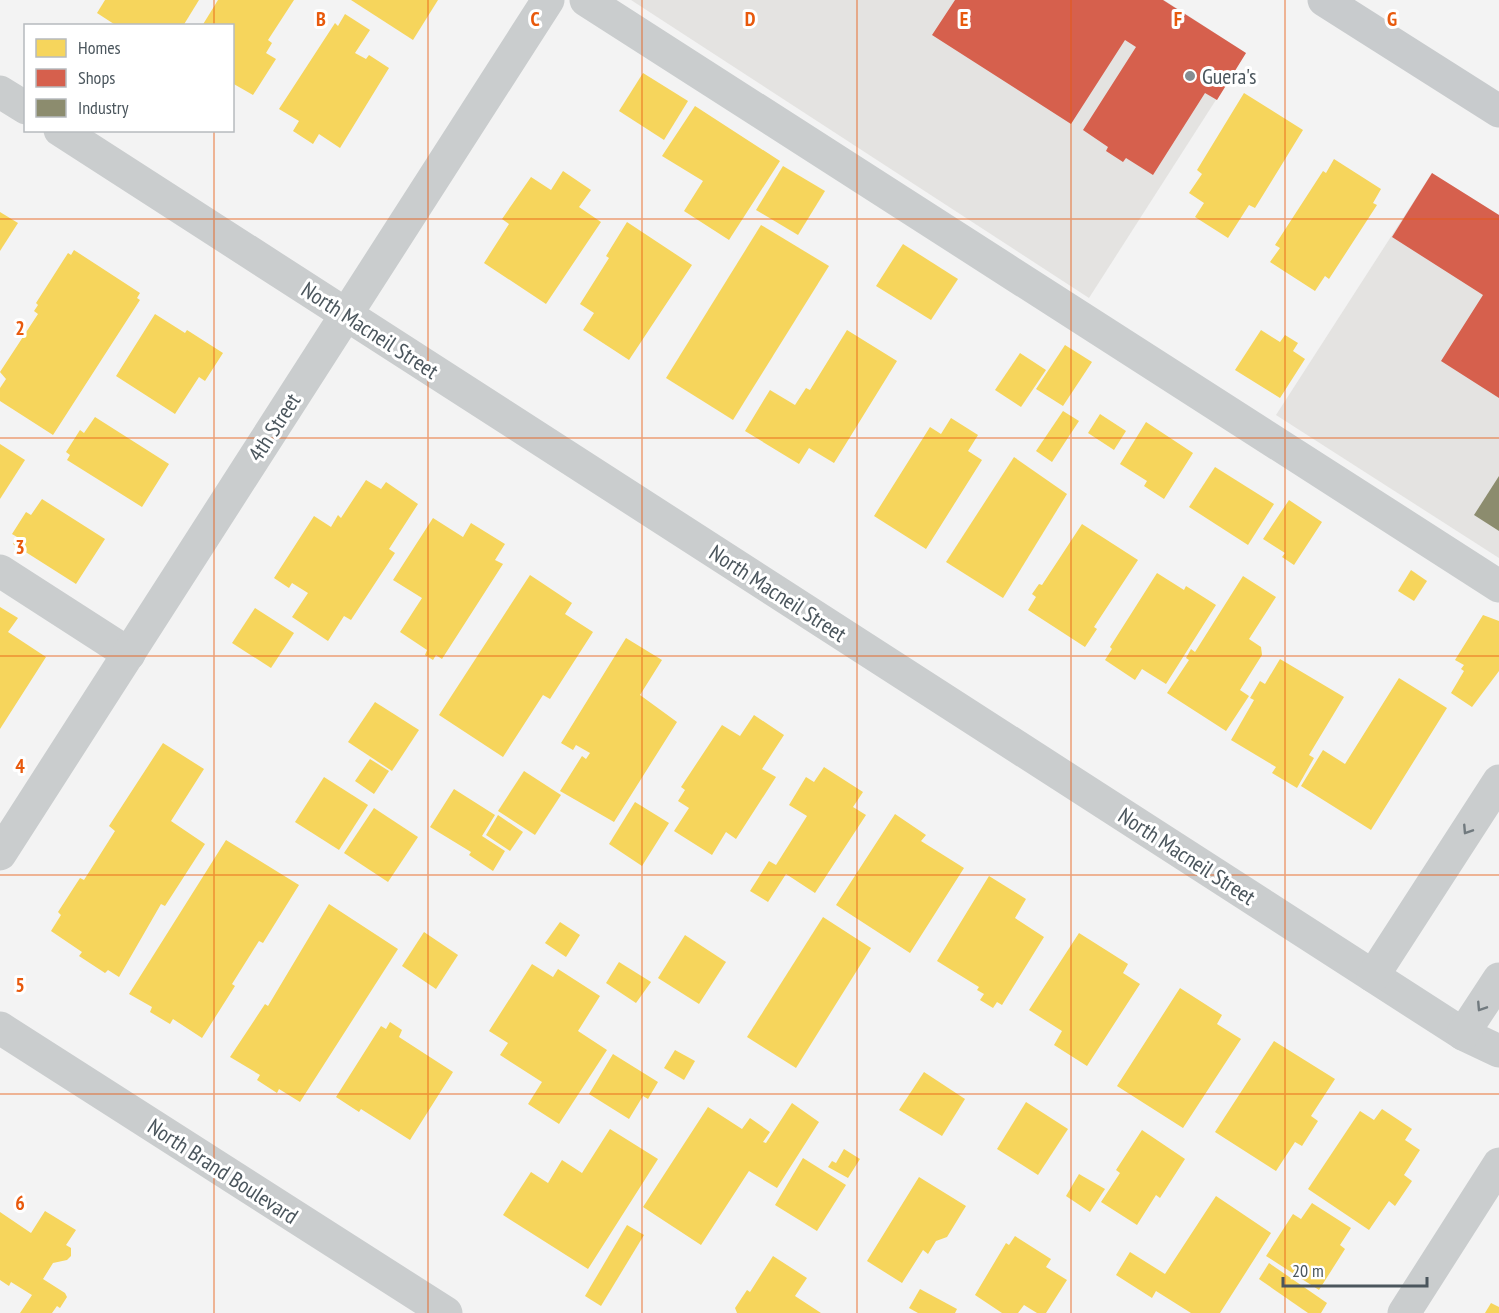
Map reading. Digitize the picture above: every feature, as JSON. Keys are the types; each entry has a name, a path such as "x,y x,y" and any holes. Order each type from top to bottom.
{"main road":[{"path":"1324,0 1499,111"}],"street":[{"name":"4th Street","path":"0,854 548,0"},
{"path":"586,0 1499,586"},
{"path":"0,92 24,107"},
{"name":"North Macneil Street","path":"63,132 1372,976 1463,1034 1499,1051"},
{"path":"0,571 129,654"},
{"path":"1372,976 1499,781"},
{"path":"1463,1034 1499,979"},
{"name":"North Brand Boulevard","path":"0,1028 446,1313"},
{"path":"1404,1313 1499,1164"}],"shaded area":[{"path":"631,0 1164,0 1246,53 1089,298"},
{"path":"1432,173 1499,215 1499,558 1276,415"}],"building: Homes":[{"path":"105,0 199,0 184,24 114,24 97,13"},
{"path":"218,0 294,0 268,40 272,43 266,53 276,59 253,95 234,84 234,24 203,24"},
{"path":"351,0 438,0 413,40"},
{"path":"345,14 370,30 355,53 366,59 369,55 389,68 340,148 319,134 313,144 293,131 299,121 279,109 335,23 338,26"},
{"path":"643,73 688,101 664,140 619,111"},
{"path":"1244,93 1303,130 1255,208 1249,205 1228,238 1195,217 1204,203 1189,193 1202,174 1197,170"},
{"path":"695,106 780,161 729,240 684,211 703,181 662,156"},
{"path":"1334,159 1381,189 1373,203 1377,205 1329,279 1325,276 1315,291 1270,262 1280,248 1275,245 1323,171 1326,173"},
{"path":"783,166 825,191 798,235 756,210"},
{"path":"563,171 591,190 579,207 601,222 546,304 484,263 509,224 502,219 531,177 551,190"},
{"path":"0,212 18,223 0,251"},
{"path":"627,222 692,265 629,360 583,330 594,313 580,304 609,258 606,256"},
{"path":"761,225 829,266 733,420 666,378"},
{"path":"903,244 958,279 931,320 876,286"},
{"path":"74,250 140,293 137,298 140,300 53,435 0,401 0,388 6,379 0,372 38,314 34,311 38,305 36,303 68,253 71,255"},
{"path":"155,314 185,333 187,330 223,353 205,381 199,377 175,414 116,376"},
{"path":"847,330 897,361 834,463 809,448 799,464 745,431 770,390 795,405 806,388 810,390"},
{"path":"1261,330 1280,342 1285,335 1298,343 1293,351 1305,359 1280,398 1235,370"},
{"path":"1065,345 1092,362 1063,406 1036,389"},
{"path":"1020,353 1046,370 1021,407 995,390"},
{"path":"1063,411 1079,421 1052,462 1036,451"},
{"path":"1100,414 1126,431 1114,450 1088,433"},
{"path":"95,417 169,464 142,507 67,460 70,455 66,452 80,430 84,433"},
{"path":"951,418 978,435 968,451 982,460 926,549 874,516 930,427 941,434"},
{"path":"1146,422 1193,453 1164,499 1144,486 1147,481 1120,464"},
{"path":"0,444 25,460 0,499"},
{"path":"1014,457 1067,494 1003,598 946,562"},
{"path":"1215,467 1274,504 1248,545 1189,507"},
{"path":"366,480 381,489 386,482 418,504 389,549 395,553 351,620 344,616 328,641 292,617 308,593 292,583 289,588 274,578 314,516 331,527 338,515 341,518"},
{"path":"42,499 105,539 76,584 13,544 17,537 12,534 26,512 31,515"},
{"path":"1289,500 1322,522 1294,565 1282,557 1285,553 1263,539"},
{"path":"433,518 463,537 471,523 505,544 495,560 503,564 442,659 436,655 433,660 425,655 427,650 400,632 422,598 393,580"},
{"path":"1082,524 1138,560 1094,627 1097,629 1085,647 1028,610 1036,597 1032,594 1039,584 1042,585"},
{"path":"1411,570 1427,581 1414,601 1398,591"},
{"path":"1157,573 1184,590 1186,586 1216,605 1166,684 1142,669 1135,680 1105,660 1112,649 1110,647"},
{"path":"530,575 572,603 565,614 593,632 550,699 543,695 503,757 439,715"},
{"path":"1243,576 1276,597 1249,639 1261,647 1262,655 1240,690 1249,696 1226,731 1167,693 1189,660 1186,658 1191,649 1195,652"},
{"path":"0,607 18,618 8,632 46,657 0,729"},
{"path":"255,608 294,633 271,668 232,643"},
{"path":"1483,615 1499,621 1499,671 1472,707 1451,693 1464,671 1461,669 1464,665 1455,660"},
{"path":"626,638 662,660 640,695 677,722 614,822 560,791 582,756 586,759 590,753 576,745 573,750 561,743"},
{"path":"1280,659 1344,697 1309,755 1314,758 1297,788 1272,773 1276,767 1231,740 1254,700 1250,698 1260,681 1265,684"},
{"path":"1399,678 1447,708 1371,830 1301,786 1323,750 1345,764"},
{"path":"375,702 419,730 392,771 348,742"},
{"path":"754,715 784,735 762,769 776,777 736,839 726,832 712,855 674,831 689,808 678,801 685,790 681,787 722,725 740,736"},
{"path":"163,743 204,769 171,821 205,844 165,906 161,904 119,977 108,970 105,973 79,956 82,952 51,931 61,915 58,912 80,878 84,880 115,831 109,826"},
{"path":"370,759 389,771 374,794 355,781"},
{"path":"824,767 863,792 853,807 866,815 815,893 786,874 768,902 750,891 769,861 776,865 807,816 789,805 806,777 814,782"},
{"path":"524,771 561,795 535,835 498,811"},
{"path":"324,777 368,805 339,850 295,822"},
{"path":"454,789 495,815 482,836 505,851 493,871 469,855 471,852 430,827"},
{"path":"635,802 669,823 642,866 609,844"},
{"path":"374,808 418,837 388,882 344,853"},
{"path":"895,814 926,835 921,841 964,868 910,953 836,905"},
{"path":"498,815 523,832 510,851 486,835"},
{"path":"226,840 299,885 263,943 259,941 232,984 235,986 202,1038 173,1019 170,1024 150,1012 152,1007 129,994"},
{"path":"989,876 1026,899 1015,918 1044,937 1002,1005 997,1002 993,1008 980,1000 984,994 977,990 979,987 937,961"},
{"path":"329,904 398,949 300,1102 279,1089 277,1093 257,1080 260,1075 230,1057 265,1004 268,1006"},
{"path":"823,917 871,948 796,1068 747,1037"},
{"path":"560,922 580,935 566,957 545,943"},
{"path":"424,932 458,955 436,989 402,966"},
{"path":"1079,933 1128,964 1123,973 1140,984 1087,1066 1054,1045 1062,1031 1029,1010"},
{"path":"685,935 726,962 699,1004 658,978"},
{"path":"619,962 651,982 636,1003 606,983"},
{"path":"532,964 553,977 558,969 600,996 578,1031 607,1050 559,1124 528,1104 542,1082 500,1055 508,1043 489,1031"},
{"path":"1180,988 1222,1015 1217,1024 1241,1039 1183,1128 1117,1086"},
{"path":"390,1022 402,1030 399,1037 453,1072 410,1140 361,1109 359,1112 336,1097 381,1026 386,1029"},
{"path":"1274,1041 1335,1079 1311,1116 1318,1121 1302,1146 1295,1142 1276,1171 1215,1132"},
{"path":"675,1050 695,1061 684,1080 664,1068"},
{"path":"613,1054 658,1082 648,1099 643,1096 629,1119 589,1094"},
{"path":"924,1072 965,1099 942,1136 899,1110"},
{"path":"1026,1102 1068,1129 1038,1175 997,1149"},
{"path":"792,1103 819,1122 777,1188 749,1171 701,1245 643,1207 708,1107 742,1129 750,1118 770,1132 763,1142 766,1143"},
{"path":"1382,1109 1412,1129 1405,1140 1420,1150 1404,1175 1412,1181 1395,1206 1389,1201 1369,1230 1308,1189 1360,1111 1374,1120"},
{"path":"610,1129 658,1159 588,1269 503,1215 531,1172 548,1183 562,1160 582,1173"},
{"path":"1142,1130 1185,1159 1160,1198 1156,1195 1137,1225 1101,1202 1120,1173 1116,1170"},
{"path":"844,1149 860,1159 848,1178 828,1167 832,1161 836,1163"},
{"path":"803,1158 846,1185 817,1231 775,1205"},
{"path":"1079,1174 1105,1189 1090,1212 1066,1196"},
{"path":"919,1177 966,1206 947,1237 936,1241 928,1254 923,1250 902,1283 867,1261"},
{"path":"1216,1196 1271,1233 1220,1313 1191,1313 1156,1291 1152,1298 1116,1275 1130,1252 1165,1274"},
{"path":"1312,1203 1351,1228 1340,1245 1345,1249 1319,1290 1266,1256 1293,1214 1301,1219"},
{"path":"45,1211 76,1230 66,1245 71,1248 71,1256 67,1260 53,1263 43,1279 65,1293 67,1297 60,1308 57,1306 52,1313 20,1313 32,1295 11,1282 9,1286 0,1280 0,1212 31,1233"},
{"path":"627,1225 644,1235 601,1306 585,1296"},
{"path":"1015,1236 1051,1259 1046,1267 1067,1280 1046,1313 1037,1313 1024,1305 1018,1313 1002,1313 975,1295 1006,1243 1009,1245"},
{"path":"773,1256 807,1278 795,1296 821,1313 737,1313 735,1308 747,1290 750,1292"},
{"path":"1269,1263 1327,1303 1321,1313 1308,1313 1259,1279"},
{"path":"920,1289 957,1309 955,1313 918,1313 909,1308"},
{"path":"1491,1303 1499,1307 1499,1313 1485,1313"}],"building: Shops":[{"path":"955,0 1163,0 1246,53 1217,100 1205,93 1153,175 1126,158 1123,162 1106,151 1108,147 1083,130 1136,47 1125,40 1071,124 932,35"},
{"path":"1432,173 1499,215 1499,398 1441,361 1483,295 1392,237"}],"building: Industry":[{"path":"1499,476 1499,531 1474,515"}],"place":[{"name":"Guera's","path":"1190,76"}]}
